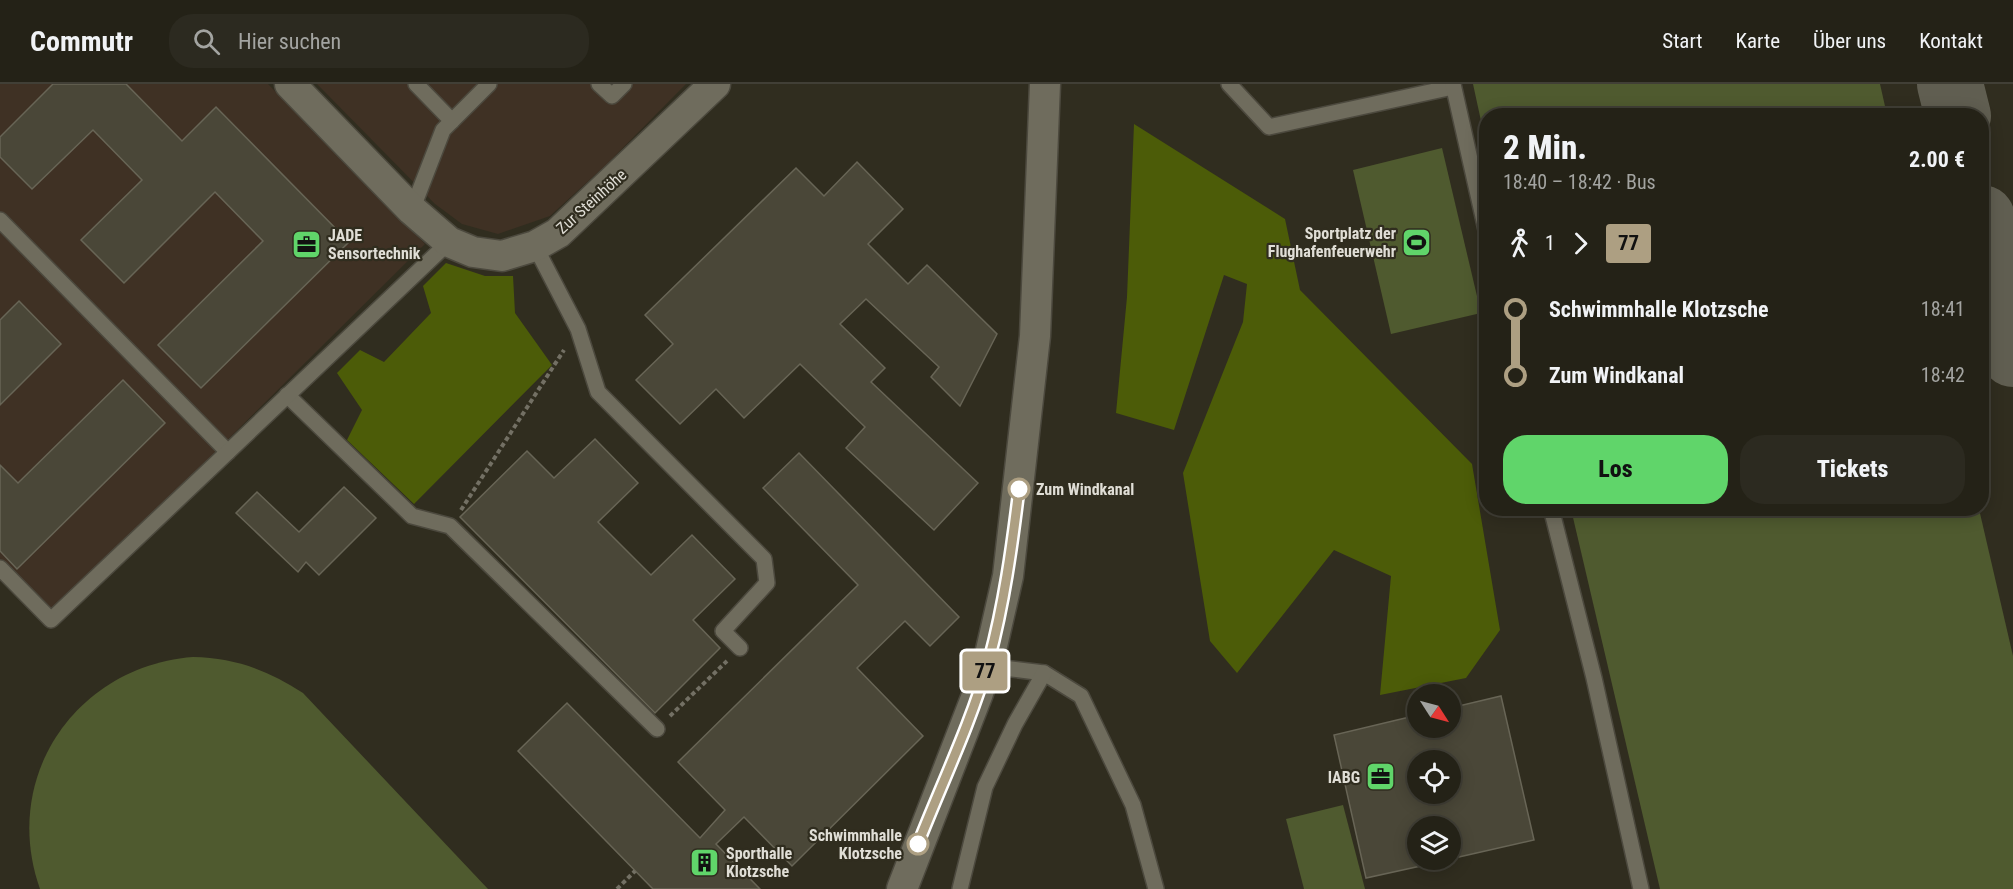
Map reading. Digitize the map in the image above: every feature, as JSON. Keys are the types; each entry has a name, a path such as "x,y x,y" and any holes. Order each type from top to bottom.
{"street":[{"name":"Zur Steinhöhe","path":"290,84 412,210 449,242 472,252 502,256 535,246 558,233 715,84"},
{"path":"902,889 987,666 1008,576 1035,336 1046,84"}],"lane":[{"path":"416,84 452,121"},
{"path":"412,210 442,130 489,84"},
{"path":"599,84 612,96 624,84"},
{"path":"1229,84 1269,128 1453,86 1479,199"},
{"path":"0,220 228,452"},
{"path":"0,568 51,620 449,242"},
{"path":"535,246 578,329 598,392 764,559 767,583 723,631 740,648"},
{"path":"287,395 412,516 450,526 657,729"},
{"path":"1553,516 1594,678 1641,889"},
{"path":"987,666 1044,673 1081,696 1133,805 1156,889"},
{"path":"960,889 985,787 1044,673"}],"path":[{"path":"450,526 578,329"},
{"path":"657,729 740,648"},
{"path":"617,889 635,871"}],"shaded area":[{"path":"0,84 268,84 425,244 60,606 49,609 0,560"},
{"path":"317,84 686,84 607,164 550,216 498,234 462,224 435,204"}],"green space":[{"path":"1473,84 1880,84 1885,108 1479,108 1479,112"},
{"path":"1134,124 1285,219 1300,290 1472,464 1500,630 1466,678 1436,684 1407,684 1407,690 1380,695 1391,576 1334,550 1237,673 1210,641 1183,473 1243,322 1247,284 1224,275 1174,430 1116,413 1127,297"},
{"name":"Sportplatz der Flughafenfeuerwehr","path":"1442,148 1479,305 1479,313 1391,334 1353,170"},
{"path":"446,263 485,276 513,276 515,313 552,365 414,504 347,440 362,410 337,373 360,350 384,362 431,313 423,286"},
{"path":"1573,516 1981,516 2013,656 2013,889 1660,889"},
{"path":"193,657 223,660 251,667 303,693 488,889 40,889 30,847 31,806 40,768 58,734 83,705 115,681 151,665"},
{"path":"1343,805 1365,889 1304,889 1286,819"}],"building":[{"path":"53,84 126,84 182,141 216,107 349,242 201,388 158,345 263,241 215,192 124,283 81,240 142,180 93,130 32,189 0,157 0,137"},
{"path":"857,162 903,209 868,244 908,284 927,265 997,334 960,406 931,377 939,367 866,299 840,324 885,368 871,382 978,483 934,530 846,448 865,427 800,364 744,418 716,389 680,424 636,380 673,344 645,315 796,168 824,196"},
{"path":"19,301 61,344 0,405 0,320"},
{"path":"123,380 165,423 17,569 0,551 0,465 18,483"},
{"path":"595,439 638,483 598,522 651,575 692,535 735,579 693,620 720,648 655,713 460,517 527,451 554,478"},
{"path":"799,453 959,617 930,646 905,621 857,668 923,736 792,866 744,817 716,844 760,889 653,889 518,751 567,703 700,838 725,810 678,762 858,585 763,488"},
{"path":"344,487 376,518 319,575 306,562 298,572 236,513 257,492 299,532"},
{"name":"IABG","path":"1501,696 1534,840 1461,857 1461,816 1407,816 1407,869 1366,878 1334,735 1407,718 1407,738 1461,738 1461,705"}],"taxiway":[{"path":"1950,84 1956,108"},
{"path":"1989,249 2013,354"}],"bus line":[{"name":"77","path":"918,844 978,693 989,659 1008,576 1019,489"}],"place":[{"name":"Sportplatz der Flughafenfeuerwehr","path":"1417,242"},
{"name":"JADE Sensortechnik","path":"307,244"},
{"name":"Zum Windkanal","path":"1019,489"},
{"name":"IABG","path":"1381,777"},
{"name":"Schwimmhalle Klotzsche","path":"918,844"},
{"name":"Sporthalle Klotzsche","path":"705,862"}]}
